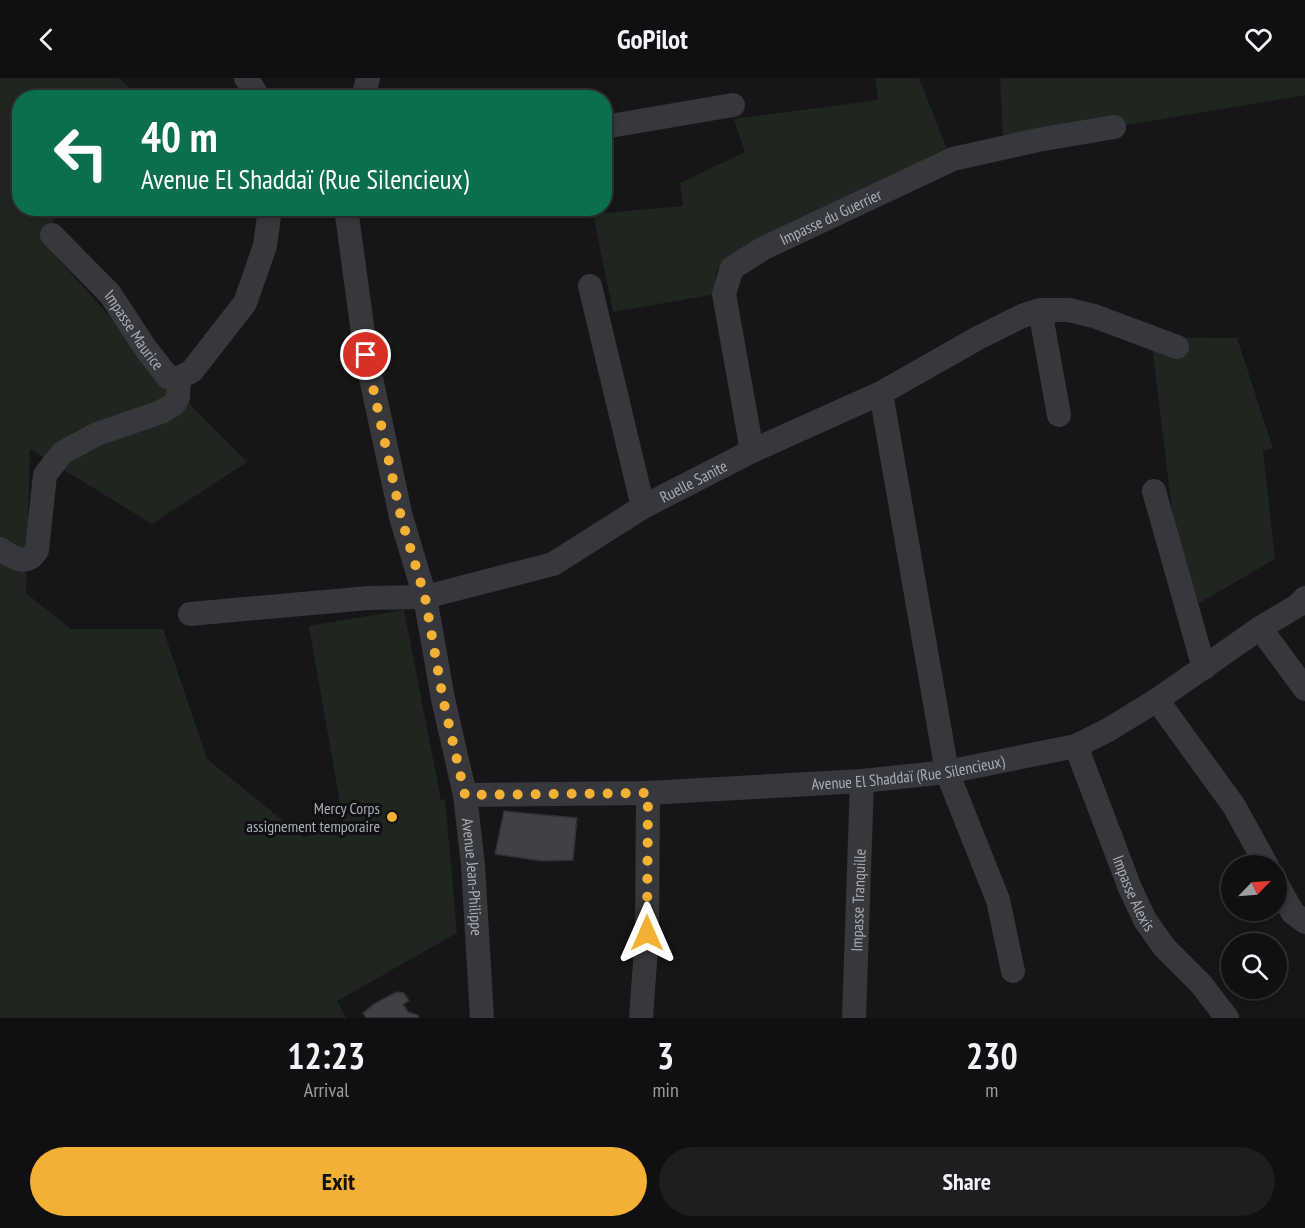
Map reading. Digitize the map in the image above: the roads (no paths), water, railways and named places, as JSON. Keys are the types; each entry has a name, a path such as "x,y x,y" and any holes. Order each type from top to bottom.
{"street":[{"path":"612,126 733,105"},
{"name":"Impasse du Guerrier","path":"752,451 724,294 732,268 764,248 952,159 1038,140 1114,127"},
{"name":"Impasse Maurice","path":"52,235 110,294 146,349 168,377 179,378 192,371 245,303 265,246 269,216"},
{"name":"Avenue Jean-Philippe","path":"347,216 366,355 401,517 425,597 443,699 465,795 473,865 482,1018"},
{"path":"590,286 643,507"},
{"path":"1040,310 1059,415"},
{"name":"Ruelle Sanite","path":"189,614 368,598 425,597 553,564 643,507 752,451 881,393 978,338 1022,316 1040,310 1069,310 1094,316 1177,347"},
{"path":"0,549 17,560 33,555 37,550 45,475 62,453 98,434 161,412 174,404 178,397 179,378"},
{"path":"881,393 947,772 998,900 1013,971"},
{"path":"1154,492 1203,668"},
{"name":"Avenue El Shaddaï (Rue Silencieux)","path":"465,795 648,793 862,781 947,772 1076,746 1108,730 1157,700 1260,628 1297,606 1305,598"},
{"path":"1260,628 1305,689"},
{"path":"1157,700 1234,806 1261,855"},
{"name":"Impasse Alexis","path":"1076,746 1144,920 1164,947 1201,984 1227,1018"},
{"name":"Impasse Tranquille","path":"854,1018 862,781"},
{"path":"641,1018 647,933 648,793"},
{"path":"1287,902 1293,913 1305,922"}],"place":[{"name":"Mercy Corps assignement temporaire","path":"392,817"}]}
